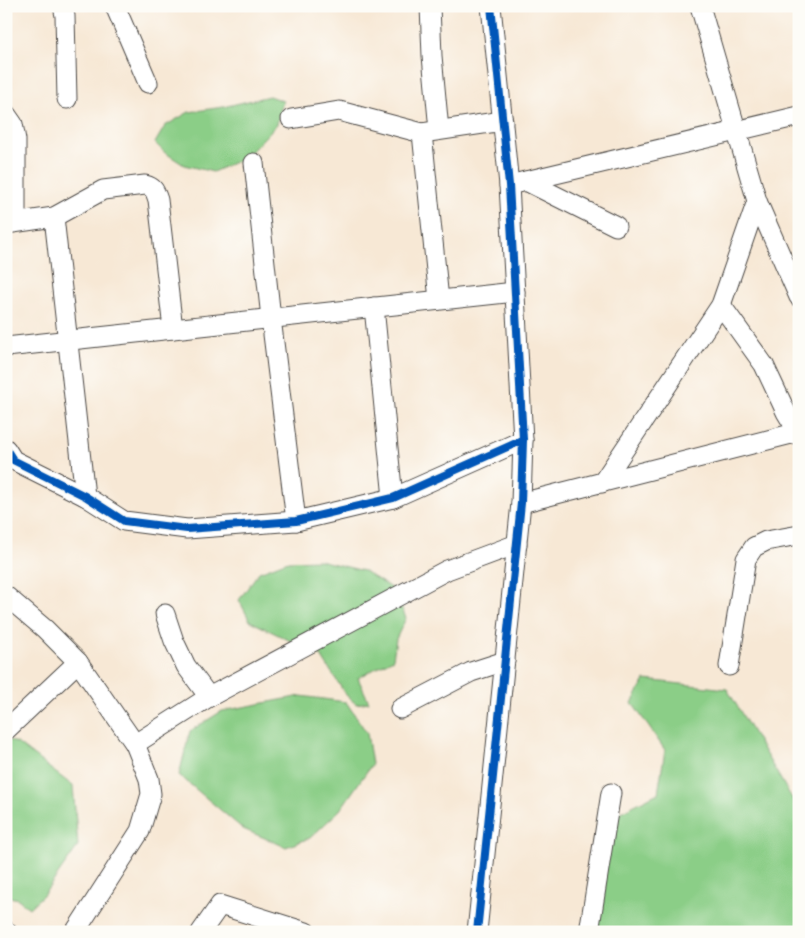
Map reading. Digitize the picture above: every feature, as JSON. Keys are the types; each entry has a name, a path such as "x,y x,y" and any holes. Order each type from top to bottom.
{"street":[{"path":"63,6 65,16 67,100"},
{"path":"115,6 148,84"},
{"path":"430,6 432,56 430,131 439,300"},
{"path":"477,932 522,503 523,440 515,292 518,183 503,121 491,6"},
{"path":"700,6 757,202 799,297"},
{"path":"291,119 339,110 430,131 503,121"},
{"path":"6,114 13,124 16,140 11,223 54,218 103,190 145,185 154,189 158,200 173,329"},
{"path":"518,183 799,116"},
{"path":"254,163 270,318 296,521"},
{"path":"518,183 616,226"},
{"path":"602,483 721,305 757,202"},
{"path":"54,218 85,496"},
{"path":"6,347 515,292"},
{"path":"522,503 798,432 786,412 764,365 721,305"},
{"path":"374,307 392,498"},
{"path":"6,449 13,460 85,496 124,520 187,529 296,521 392,498 523,440"},
{"path":"729,666 746,559 754,547 766,542 799,535"},
{"path":"135,744 208,697 447,570 517,544"},
{"path":"6,596 45,629 78,662 135,744 149,779 151,794 140,830 75,932"},
{"path":"165,614 174,641 186,666 208,697"},
{"path":"400,709 471,672 505,660"},
{"path":"6,730 78,662"},
{"path":"589,932 612,793"},
{"path":"201,932 220,905 306,932"}],"green space":[{"path":"269,96 283,101 277,124 246,157 213,172 184,165 164,152 155,143 165,126 189,112 223,107"},
{"path":"319,560 364,571 394,590 406,618 396,639 393,659 358,678 369,702 356,704 346,695 321,656 250,621 239,600 259,572 288,561"},
{"path":"645,680 727,689 799,810 799,932 601,932 593,923 599,823 658,793 665,750 632,703"},
{"path":"301,696 346,702 367,733 372,764 340,810 310,838 286,847 243,829 179,775 190,731 222,711"},
{"path":"6,739 17,743 73,786 78,846 45,893 29,908 18,899 6,896"}],"cycle path":[{"path":"477,932 521,503 523,440 509,185 491,6"},
{"path":"6,449 13,460 85,496 124,521 187,529 296,521 393,498 523,440"}]}
